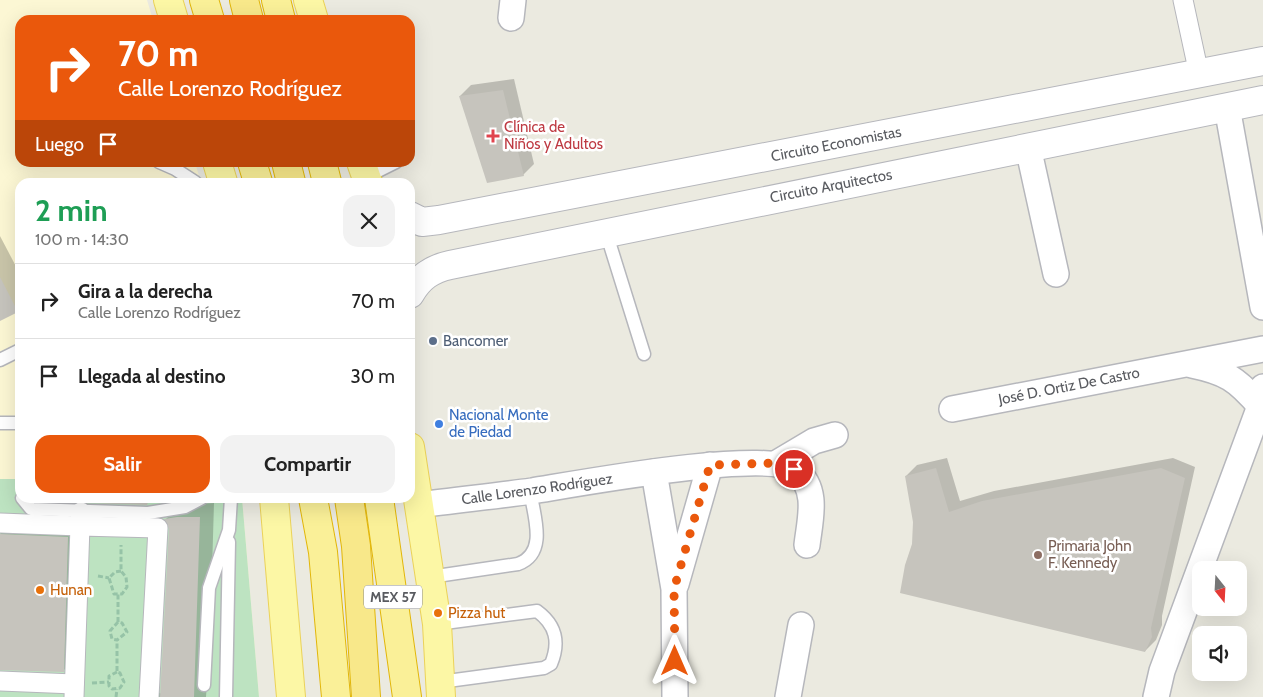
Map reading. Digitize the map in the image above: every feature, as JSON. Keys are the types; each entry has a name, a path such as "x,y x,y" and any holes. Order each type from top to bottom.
{"highway":[{"path":"204,0 208,15"},
{"path":"244,0 248,15"},
{"path":"276,0 280,15"},
{"path":"314,503 323,552 336,697"},
{"path":"350,503 356,546 366,697"},
{"name":"MEX 57","path":"381,503 407,697"}],"main road":[{"path":"168,0 172,15"},
{"path":"308,0 312,15"},
{"path":"415,479 436,624 440,690"},
{"path":"274,503 291,697"}],"street":[{"path":"1183,0 1199,74"},
{"name":"Circuito Economistas","path":"415,224 1263,61"},
{"name":"Circuito Arquitectos","path":"415,285 419,264 444,266 1263,100"},
{"path":"1227,107 1263,307"},
{"path":"1028,147 1056,274"},
{"name":"José D. Ortiz De Castro","path":"952,409 1263,348"},
{"name":"José D. Ortiz De Castro","path":"1187,364 1215,370 1261,397"},
{"path":"1156,697 1162,671 1261,397"},
{"path":"777,463 808,445 835,435"},
{"name":"Calle Lorenzo Rodríguez","path":"419,505 710,465 777,463 794,469 807,482 812,503 806,545"},
{"path":"674,589 710,465"},
{"path":"654,472 674,589 675,697"},
{"path":"0,523 80,519 121,527 162,517 148,697"},
{"path":"0,681 74,691 80,519"},
{"path":"788,697 801,626"}],"lane":[{"path":"172,167 189,178"},
{"path":"365,174 383,167"},
{"path":"606,232 644,354"},
{"path":"0,360 15,352"},
{"path":"0,423 15,422"},
{"path":"430,577 518,564 529,560 536,551 537,541 530,491"},
{"path":"26,503 31,509 80,519 162,517 193,503"},
{"path":"162,517 176,503"},
{"path":"226,697 231,503"},
{"path":"204,685 209,588 229,530"},
{"path":"436,624 537,611 546,618 554,630 557,642 552,664 544,668 440,690"}],"path":[{"path":"121,527 121,571 126,577 127,586 122,594 114,594 110,578 115,572 121,571"},
{"path":"117,640 112,639 110,631 118,622 118,594"},
{"path":"117,640 127,632 122,623 118,622"},
{"path":"116,697 117,689 124,682 120,673 117,672 117,640"},
{"path":"117,672 111,673 109,682 112,689 117,689"}],"shaded area":[{"path":"0,0 147,0 152,15 15,15 15,167 196,167 200,178 15,178 15,503 242,503 259,697 0,697"}],"green space":[{"path":"0,479 15,479 15,503 242,503 259,697 0,697"}],"building":[{"name":"Clínica de Niños y Adultos","path":"503,90 524,176 487,183 459,96"},
{"path":"0,277 15,306 15,314 0,321"},
{"name":"Primaria John F. Kennedy","path":"936,468 949,512 982,501 1161,468 1185,478 1151,628 1152,637 1145,652 900,593 905,565 912,544 913,522 905,476"},
{"path":"87,503 148,503 147,505"},
{"path":"200,517 194,697 160,697 169,529 164,519"},
{"path":"0,534 68,537 64,672 0,670"}],"place":[{"name":"Clínica de Niños y Adultos","path":"493,136"},
{"name":"Bancomer","path":"433,341"},
{"name":"Nacional Monte de Piedad","path":"439,424"},
{"name":"Primaria John F. Kennedy","path":"1038,555"},
{"name":"Hunan","path":"40,590"},
{"name":"Pizza hut","path":"438,613"}],"route":[{"path":"675,661 674,589 710,465 777,463 794,469"}]}
